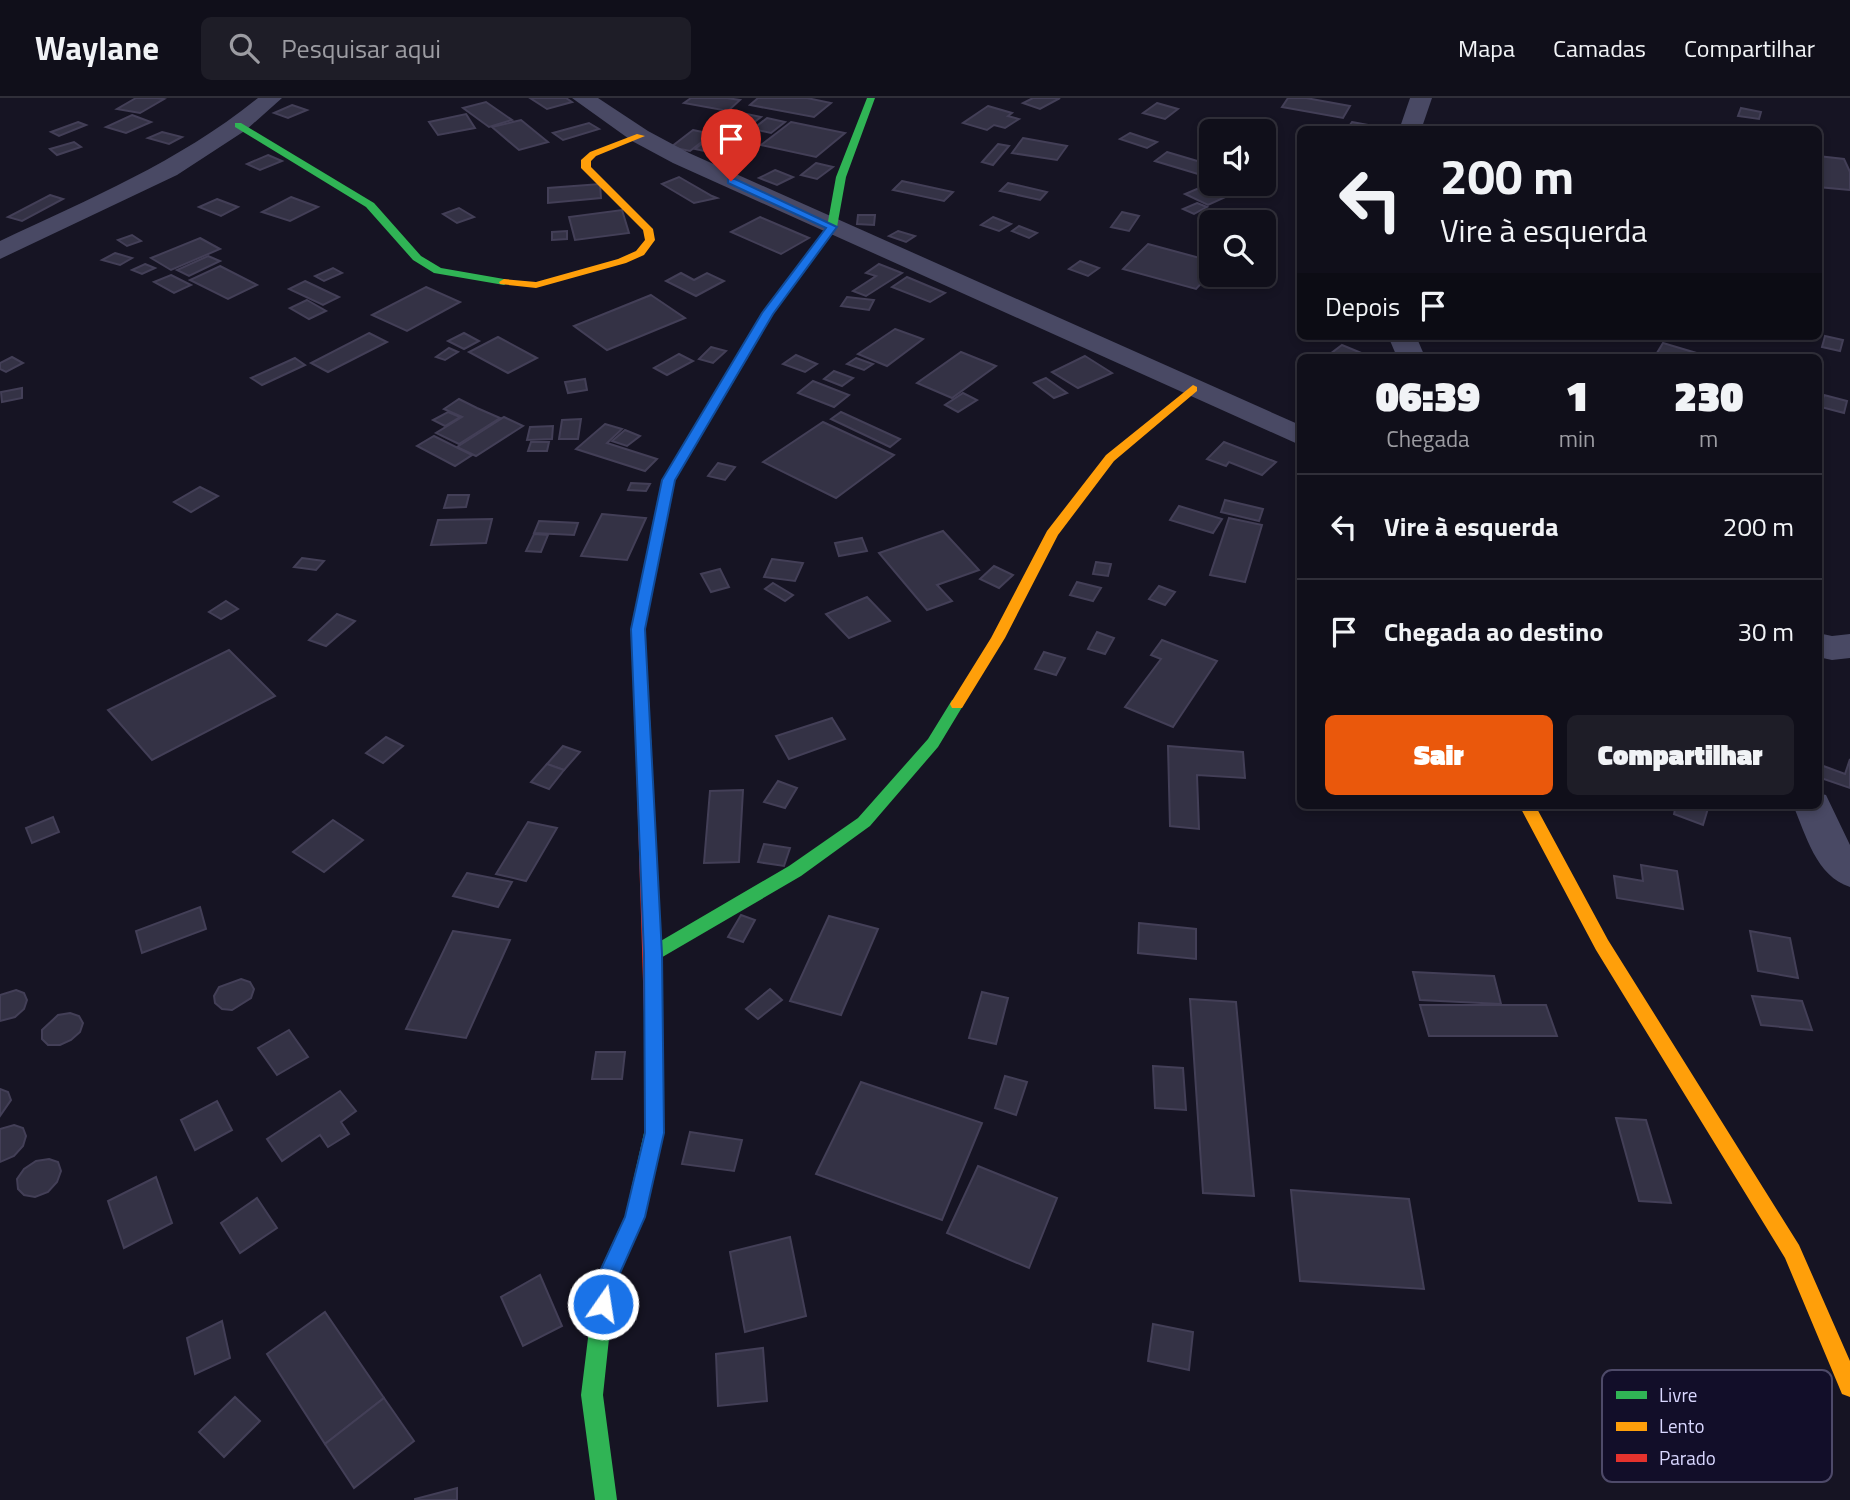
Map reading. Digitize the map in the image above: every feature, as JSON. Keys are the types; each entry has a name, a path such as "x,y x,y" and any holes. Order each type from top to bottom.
{"street":[{"path":"583,98 639,136 681,158 1297,435"},
{"path":"606,1500 592,1395 605,1282 635,1217 654,1133 653,954 638,629 668,480 768,313 832,227 841,177 871,98"},
{"path":"1411,126 1421,98"},
{"path":"0,251 169,170 239,125 258,101"},
{"path":"239,125 370,205 425,264 438,271 519,285 536,285 597,269 640,253 650,240 648,229 586,168 586,160 593,154 639,136"},
{"path":"653,954 795,871 864,822 933,743 998,638 1052,534 1110,458 1194,389"},
{"path":"1822,646 1850,646"},
{"path":"1529,809 1602,945 1793,1252 1850,1386"},
{"path":"1814,809 1835,855 1850,871"}],"building":[{"path":"136,98 164,99 140,113 117,109"},
{"path":"530,98 566,98 572,102 547,109"},
{"path":"691,98 740,100 728,111 684,103"},
{"path":"758,98 807,98 831,103 814,117 750,105"},
{"path":"1033,98 1060,98 1040,109 1023,103"},
{"path":"1288,98 1306,98 1350,106 1343,118 1282,107"},
{"path":"486,102 512,120 489,127 463,108"},
{"path":"1157,103 1178,109 1165,119 1143,113"},
{"path":"292,105 307,110 288,118 274,113"},
{"path":"988,106 1012,113 1008,116 1019,119 1005,128 994,125 987,130 963,123"},
{"path":"1741,108 1761,112 1759,119 1738,116"},
{"path":"724,113 736,115 724,124 712,121"},
{"path":"742,113 761,117 728,142 709,137"},
{"path":"466,114 475,128 438,135 429,122"},
{"path":"132,115 151,122 126,133 106,127"},
{"path":"767,118 785,122 771,133 753,129"},
{"path":"521,120 548,142 519,150 492,127"},
{"path":"78,122 86,125 59,136 51,132"},
{"path":"791,122 845,133 816,157 761,145"},
{"path":"1352,122 1368,125 1367,126 1349,126"},
{"path":"589,123 599,129 563,140 553,133"},
{"path":"693,130 712,134 690,151 671,147"},
{"path":"162,132 182,137 169,144 148,138"},
{"path":"1130,133 1157,142 1147,148 1120,139"},
{"path":"709,138 732,143 718,154 695,149"},
{"path":"1023,138 1067,146 1057,160 1012,153"},
{"path":"74,142 81,147 57,155 50,149"},
{"path":"998,144 1009,146 993,165 982,162"},
{"path":"1167,152 1199,161 1199,174 1155,161"},
{"path":"268,155 282,161 260,170 247,164"},
{"path":"1822,156 1844,159 1850,172 1850,190 1822,187"},
{"path":"816,163 833,167 817,179 801,175"},
{"path":"775,170 793,177 777,185 759,178"},
{"path":"679,177 717,198 694,203 662,184"},
{"path":"902,181 953,192 944,201 893,190"},
{"path":"1008,183 1047,192 1040,200 1000,191"},
{"path":"600,184 601,198 548,203 548,188"},
{"path":"1199,188 1199,196 1228,196 1208,205 1185,194"},
{"path":"50,195 63,199 22,221 8,217"},
{"path":"291,197 318,207 290,221 262,212"},
{"path":"217,199 238,207 221,216 199,207"},
{"path":"1197,203 1207,207 1194,214 1183,209"},
{"path":"459,208 474,217 457,223 443,214"},
{"path":"622,210 629,233 575,240 569,217"},
{"path":"1122,212 1139,216 1129,231 1111,227"},
{"path":"858,215 875,215 874,225 857,224"},
{"path":"760,217 809,238 781,254 731,232"},
{"path":"993,217 1011,224 999,231 981,225"},
{"path":"1019,226 1037,233 1029,238 1012,231"},
{"path":"567,231 567,239 552,240 552,232"},
{"path":"898,231 915,236 906,242 889,236"},
{"path":"132,235 141,241 127,246 118,240"},
{"path":"200,238 220,249 171,270 151,258"},
{"path":"1148,244 1199,258 1199,286 1196,289 1123,269"},
{"path":"115,253 132,258 120,265 102,260"},
{"path":"208,256 220,261 189,276 177,270"},
{"path":"1080,261 1099,268 1088,276 1069,269"},
{"path":"145,264 155,268 142,274 132,270"},
{"path":"879,264 902,273 866,296 853,291 876,276 866,273"},
{"path":"220,266 257,285 228,299 190,280"},
{"path":"333,268 342,273 324,281 315,276"},
{"path":"681,273 694,280 707,273 724,281 696,296 666,281"},
{"path":"171,275 191,285 174,293 154,282"},
{"path":"907,277 945,293 930,302 892,287"},
{"path":"305,281 339,297 323,305 289,289"},
{"path":"426,287 460,302 407,331 372,315"},
{"path":"651,295 685,318 607,350 574,326"},
{"path":"847,297 874,300 869,310 841,306"},
{"path":"307,300 326,311 309,319 290,308"},
{"path":"895,329 923,339 887,366 858,354"},
{"path":"369,333 387,342 328,372 311,363"},
{"path":"464,333 479,341 464,349 448,341"},
{"path":"1825,336 1843,340 1840,351 1822,347"},
{"path":"498,337 537,358 508,373 469,352"},
{"path":"1663,343 1700,354 1660,354 1657,353"},
{"path":"1342,345 1364,354 1330,354"},
{"path":"711,347 726,351 713,363 699,359"},
{"path":"449,348 458,352 445,360 436,357"},
{"path":"961,352 996,366 952,398 917,383"},
{"path":"679,354 693,361 667,375 654,368"},
{"path":"796,355 817,364 805,372 783,364"},
{"path":"1085,356 1112,373 1078,388 1052,372"},
{"path":"12,357 23,363 6,372 0,369 0,363"},
{"path":"295,358 305,365 262,385 251,378"},
{"path":"856,358 873,364 864,370 847,364"},
{"path":"834,371 853,378 842,386 824,379"},
{"path":"1046,378 1067,393 1054,398 1034,383"},
{"path":"585,379 587,390 568,393 565,382"},
{"path":"813,381 849,395 834,407 798,393"},
{"path":"22,388 22,398 2,402 1,392"},
{"path":"963,393 977,400 958,412 945,405"},
{"path":"1824,395 1847,401 1844,413 1822,407"},
{"path":"459,399 500,418 459,444 436,433 462,417 444,409"},
{"path":"448,412 460,417 445,426 433,420"},
{"path":"841,412 900,439 890,447 831,419"},
{"path":"504,417 523,426 476,456 457,447"},
{"path":"581,419 578,439 559,439 562,420"},
{"path":"823,422 894,455 836,498 763,462"},
{"path":"605,424 622,429 607,443 657,459 645,471 576,449"},
{"path":"553,426 552,439 527,440 530,427"},
{"path":"625,430 640,436 627,446 612,441"},
{"path":"434,436 472,455 455,466 417,446"},
{"path":"531,442 549,442 547,451 528,451"},
{"path":"1224,442 1276,462 1262,475 1229,462 1226,466 1207,459"},
{"path":"718,463 735,467 725,480 708,476"},
{"path":"631,483 650,484 646,491 628,490"},
{"path":"200,487 218,496 191,512 174,502"},
{"path":"448,495 469,495 466,507 444,508"},
{"path":"1225,500 1263,509 1259,521 1221,512"},
{"path":"1179,506 1222,519 1213,533 1170,520"},
{"path":"602,514 646,518 627,560 581,556"},
{"path":"1229,518 1262,525 1245,582 1210,575"},
{"path":"492,519 486,543 431,545 438,520"},
{"path":"539,521 578,523 574,535 534,533"},
{"path":"943,531 979,570 937,585 952,601 927,610 879,553"},
{"path":"534,534 548,535 541,552 526,551"},
{"path":"862,538 867,551 839,556 835,543"},
{"path":"302,558 324,561 316,570 294,567"},
{"path":"772,559 803,563 795,581 764,577"},
{"path":"1096,562 1111,564 1108,576 1093,574"},
{"path":"994,566 1013,575 999,588 980,579"},
{"path":"720,569 729,587 711,592 701,574"},
{"path":"1077,582 1101,588 1093,601 1070,595"},
{"path":"773,583 793,595 785,601 765,589"},
{"path":"1159,586 1175,592 1165,605 1149,599"},
{"path":"867,597 890,621 849,638 826,614"},
{"path":"226,601 238,609 221,619 209,612"},
{"path":"337,614 355,621 326,646 309,640"},
{"path":"1097,632 1114,638 1105,654 1088,649"},
{"path":"1162,640 1217,661 1173,727 1125,707 1161,659 1151,655"},
{"path":"229,650 275,696 152,760 108,710"},
{"path":"1044,652 1065,658 1056,675 1035,669"},
{"path":"832,718 845,739 789,759 776,736"},
{"path":"386,737 403,746 383,763 366,753"},
{"path":"563,746 580,752 564,770 547,764"},
{"path":"1168,746 1243,752 1245,778 1197,775 1199,829 1170,826"},
{"path":"1850,759 1850,788 1822,778 1822,765 1845,774"},
{"path":"547,764 564,770 549,789 531,782"},
{"path":"778,781 797,788 785,808 764,802"},
{"path":"743,790 739,862 704,863 710,791"},
{"path":"1675,809 1708,809 1703,825 1674,814"},
{"path":"53,817 59,832 32,843 26,828"},
{"path":"333,820 363,840 324,872 293,852"},
{"path":"528,822 557,828 526,881 496,874"},
{"path":"764,844 790,848 784,866 758,862"},
{"path":"1641,865 1677,871 1683,909 1617,898 1614,876 1643,881"},
{"path":"467,873 512,882 498,907 453,896"},
{"path":"200,907 206,929 142,953 136,931"},
{"path":"741,915 755,920 743,942 728,937"},
{"path":"829,916 878,929 841,1015 790,1001"},
{"path":"1139,923 1196,929 1196,959 1138,953"},
{"path":"453,931 510,940 466,1038 406,1029"},
{"path":"1750,931 1790,938 1798,978 1758,971"},
{"path":"1413,972 1494,976 1501,1004 1420,1000"},
{"path":"241,979 250,982 254,989 251,998 232,1010 222,1009 215,1003 214,996 219,987"},
{"path":"770,989 782,1000 758,1019 746,1009"},
{"path":"16,990 24,993 27,1000 24,1009 15,1017 0,1021 0,995"},
{"path":"982,992 1008,998 996,1044 969,1038"},
{"path":"1752,996 1802,1001 1812,1030 1761,1025"},
{"path":"1190,999 1236,1002 1254,1196 1203,1193"},
{"path":"1420,1005 1546,1005 1557,1036 1429,1036"},
{"path":"70,1013 79,1016 83,1023 80,1032 60,1045 48,1045 42,1039 42,1030 58,1015"},
{"path":"289,1030 308,1057 277,1075 258,1048"},
{"path":"596,1052 625,1052 622,1079 592,1079"},
{"path":"1153,1066 1183,1068 1186,1110 1155,1108"},
{"path":"1005,1076 1027,1082 1016,1115 995,1108"},
{"path":"861,1082 982,1123 942,1220 816,1174"},
{"path":"0,1089 8,1092 11,1100 0,1116"},
{"path":"340,1091 356,1111 341,1122 349,1134 328,1147 320,1135 282,1161 267,1139"},
{"path":"217,1101 232,1130 195,1150 181,1120"},
{"path":"1616,1118 1646,1120 1671,1203 1639,1201"},
{"path":"14,1125 23,1128 26,1136 23,1146 14,1156 0,1162 0,1129"},
{"path":"690,1132 742,1140 734,1171 682,1164"},
{"path":"49,1159 58,1162 61,1171 57,1182 48,1192 35,1197 24,1195 18,1189 17,1179 24,1169 36,1161"},
{"path":"978,1166 1057,1198 1029,1268 947,1233"},
{"path":"156,1177 172,1223 124,1248 108,1201"},
{"path":"1291,1190 1409,1199 1424,1289 1300,1281"},
{"path":"257,1198 277,1228 240,1253 221,1223"},
{"path":"790,1237 806,1316 745,1332 730,1252"},
{"path":"540,1275 562,1326 523,1346 501,1297"},
{"path":"325,1312 384,1398 325,1444 267,1354"},
{"path":"222,1321 230,1358 195,1374 187,1338"},
{"path":"1153,1324 1193,1332 1189,1370 1148,1361"},
{"path":"763,1348 767,1401 718,1406 716,1354"},
{"path":"235,1397 260,1421 224,1457 199,1432"},
{"path":"384,1398 414,1441 354,1488 325,1444"},
{"path":"457,1488 457,1500 415,1500 415,1499"}],"traffic: fast":[{"path":"742,357 768,313 832,227 841,177 871,98"},
{"path":"238,125 370,205 417,258 438,271 504,282"},
{"path":"653,954 795,871 864,822 933,743 957,704"},
{"path":"606,1500 592,1395 605,1281 635,1217 654,1133 653,1013"}],"traffic: slow":[{"path":"504,282 536,285 622,261 640,253 650,240 648,229 586,168 586,160 593,154 640,136"},
{"path":"644,756 638,629 669,480 742,357"},
{"path":"957,704 998,638 1052,534 1110,458 1193,389"},
{"path":"1529,809 1602,945 1792,1252 1850,1386"}],"traffic: jam":[{"path":"644,756 653,1013"}],"route":[{"path":"603,1304 605,1282 635,1217 654,1133 653,954 638,629 668,480 768,313 832,227 731,181"}]}
